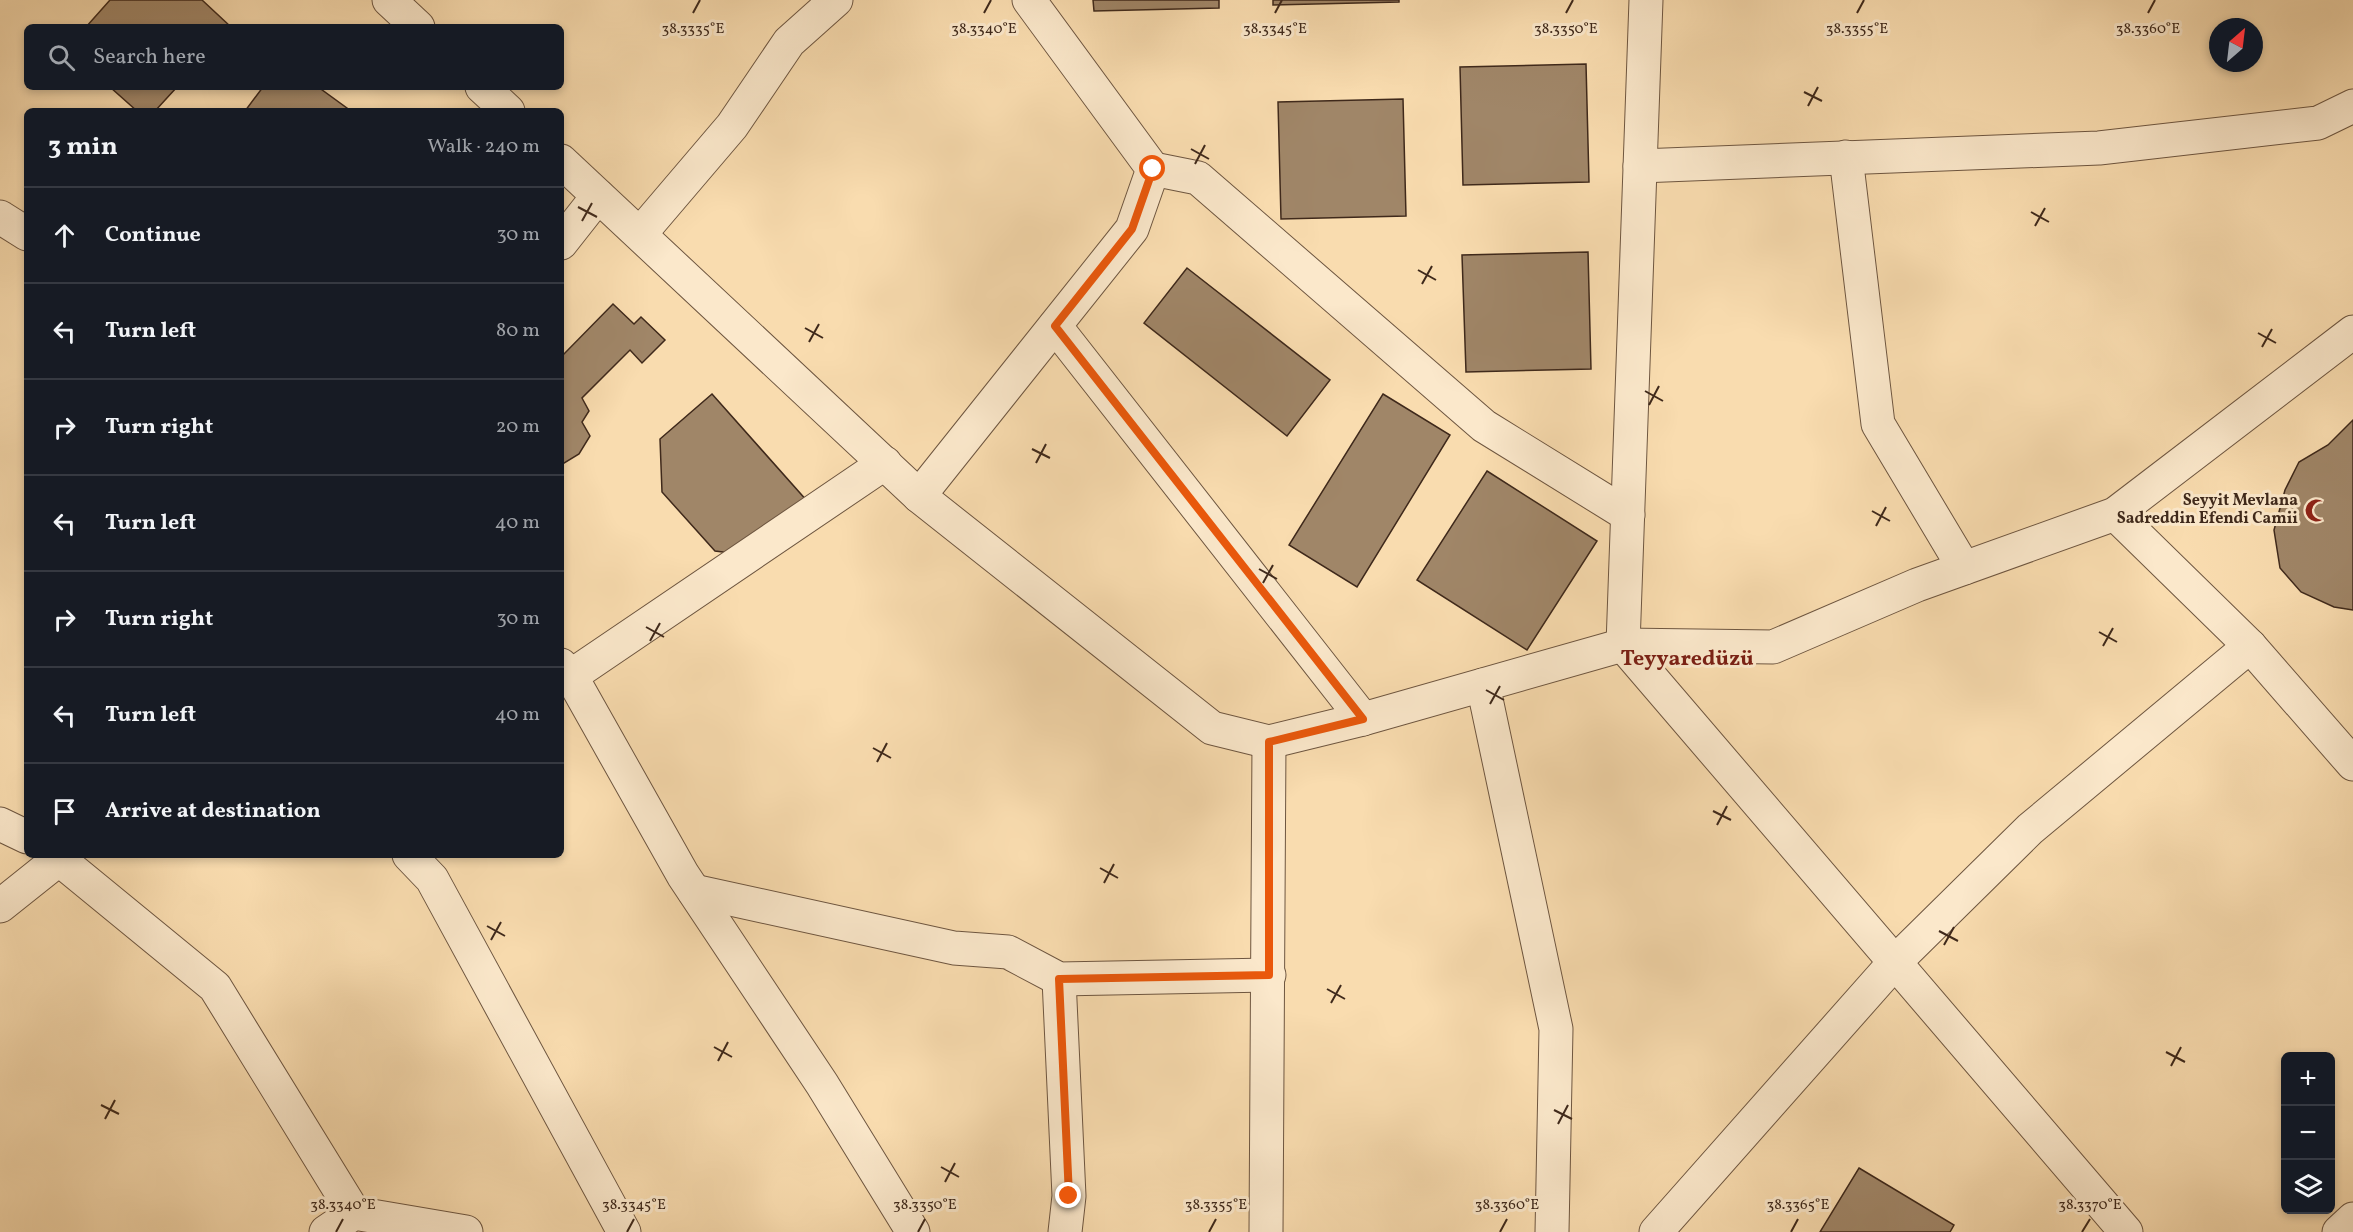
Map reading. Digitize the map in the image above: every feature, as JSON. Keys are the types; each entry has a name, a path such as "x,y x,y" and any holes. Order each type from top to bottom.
{"street":[{"path":"389,0 415,24"},
{"path":"640,234 732,126 789,42 836,0"},
{"path":"1029,0 1153,169 1198,178 1484,426 1628,515"},
{"path":"1646,0 1623,645 2126,1232"},
{"path":"485,90 505,108"},
{"path":"1640,166 2099,148 2318,123 2353,106"},
{"path":"1846,157 1878,424 1964,568"},
{"path":"564,164 919,496 1212,728 1269,742 1363,719 1623,645 1773,647 1917,585 2115,514 2353,332"},
{"path":"919,496 1132,229 1153,169"},
{"path":"564,239 598,196"},
{"path":"0,217 24,232"},
{"path":"1055,326 1363,719"},
{"path":"885,463 566,670 694,891 822,1084 913,1232"},
{"path":"2115,514 2250,646 2353,764"},
{"path":"1656,1232 1895,962 2030,829 2250,646"},
{"path":"1483,685 1556,1029 1552,1232"},
{"path":"1266,1232 1269,742"},
{"path":"0,824 24,836"},
{"path":"0,906 55,858"},
{"path":"57,858 215,987 354,1213"},
{"path":"412,858 432,879 624,1232"},
{"path":"694,891 954,948 1008,952 1059,979 1269,975"},
{"path":"1059,979 1069,1196 1065,1232"},
{"path":"326,1232 354,1213 466,1232"},
{"path":"2339,1232 2353,1219"}],"building":[{"path":"110,0 202,0 228,24 89,24"},
{"path":"1093,0 1219,0 1219,8 1094,11"},
{"path":"1273,0 1399,0 1399,2 1273,5"},
{"path":"1586,64 1589,182 1463,185 1460,67"},
{"path":"113,90 174,90 158,108 134,108"},
{"path":"261,90 322,90 347,108 247,108"},
{"path":"1403,99 1406,216 1281,219 1278,102"},
{"path":"1588,252 1591,369 1466,372 1462,255"},
{"path":"1187,268 1330,380 1287,436 1144,323"},
{"path":"613,304 634,324 641,317 665,340 642,363 630,350 582,398 589,411 582,422 590,436 579,454 564,463 564,354"},
{"path":"712,394 816,511 763,557 715,551 662,492 660,439"},
{"path":"1383,394 1450,435 1357,587 1289,545"},
{"name":"Seyyit Mevlana Sadreddin Efendi Camii","path":"2353,420 2353,610 2334,607 2301,592 2280,568 2274,530 2285,490 2299,462 2328,445"},
{"path":"1487,471 1597,541 1527,650 1417,580"},
{"path":"1859,1168 1954,1225 1950,1232 1820,1232"}],"place":[{"name":"Seyyit Mevlana Sadreddin Efendi Camii","path":"2316,510"}],"district":[{"name":"Teyyaredüzü","path":"1687,659"}],"route":[{"path":"1069,1196 1059,979 1269,975 1269,742 1363,719 1055,326 1132,229 1153,169"}]}
